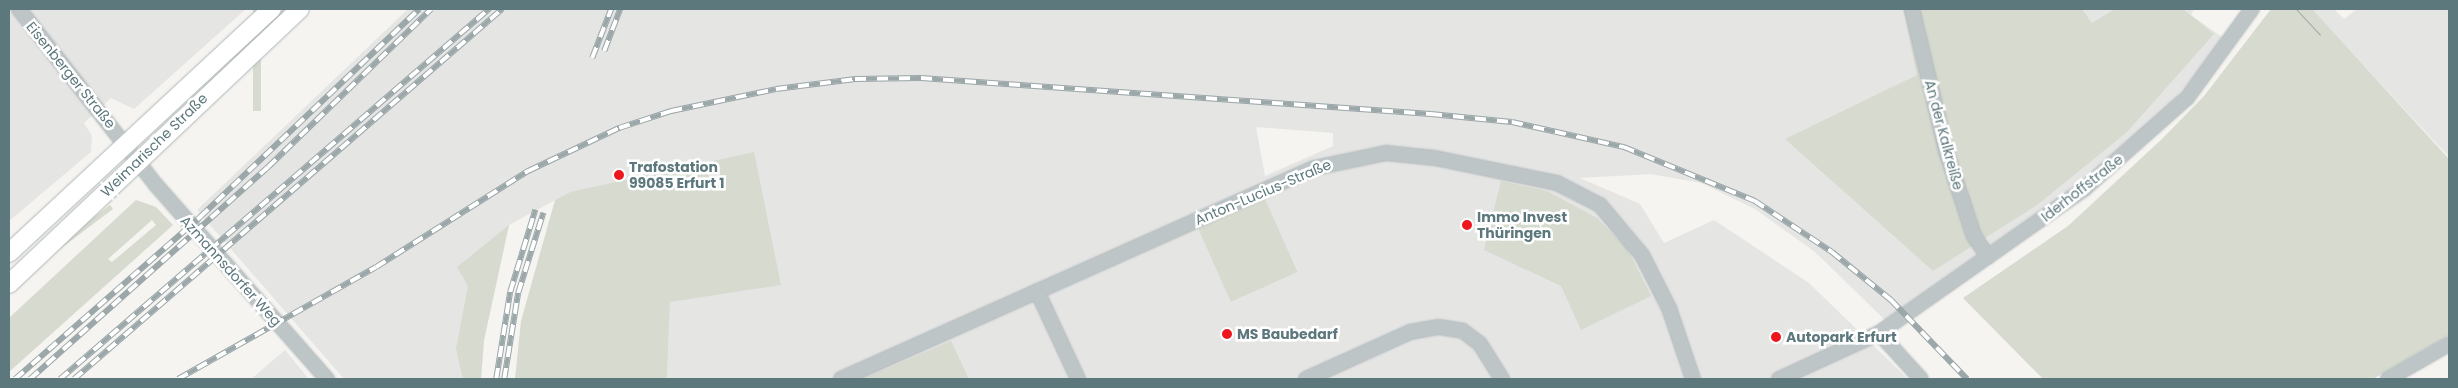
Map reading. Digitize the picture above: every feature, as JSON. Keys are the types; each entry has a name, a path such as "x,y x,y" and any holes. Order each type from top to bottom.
{"main road":[{"name":"Weimarische Straße","path":"9,252 124,142 272,9"},
{"name":"Weimarische Straße","path":"9,284 300,9"}],"street":[{"name":"Eisenberger Straße","path":"19,9 137,161"},
{"name":"An der Kalkreiße","path":"1912,9 1946,150 1974,236 1988,258"},
{"name":"Iderhoffstraße","path":"1780,379 1880,333 2084,189 2166,121 2231,43 2252,9"},
{"name":"Anton-Lucius-Straße","path":"841,379 1314,168 1350,158 1410,154 1557,183 1600,205 1642,256 1669,308 1693,379"},
{"name":"Azmannsdorfer Weg","path":"137,161 326,379"},
{"path":"1037,291 1078,379"},
{"path":"1306,379 1410,332 1439,327 1464,331 1480,344 1502,379"},
{"path":"1880,333 1921,379"},
{"path":"2388,379 2449,344"}],"shaded area":[{"path":"9,9 246,9 134,109 111,98 84,123 92,136 91,152 9,221"},
{"path":"253,9 261,9 261,111 253,111"},
{"path":"283,9 288,9 182,104 267,21"},
{"path":"408,9 2194,9 2191,15 2225,39 2161,115 2079,183 1885,320 1815,252 1755,209 1701,183 1651,174 1580,178 1640,204 1664,243 1714,220 1809,283 1908,379 667,379 670,302 570,192 509,225 484,340 481,379 344,379 197,210","holes":["1256,127 1333,133 1333,146 1265,176"]},
{"path":"1903,9 2082,9 2092,23 2115,9 2183,9 2214,34 2127,132 2037,205 1933,271 1785,139 1917,75"},
{"path":"2271,9 2312,9 2449,159 2449,335 2373,379 2043,379 1963,298 2068,226 2163,138 2204,96"},
{"path":"2311,9 2334,9 2344,19 2357,9 2449,9 2449,157"},
{"path":"754,152 781,285 670,302 667,379 515,379 521,321 555,200 570,192"},
{"path":"1501,181 1547,191 1597,218 1627,248 1651,296 1581,330 1561,286 1484,250"},
{"path":"1265,199 1298,272 1231,302 1198,229"},
{"path":"136,200 156,207 173,225 9,372 9,318","holes":["152,220 156,225 112,262 108,259"]},
{"path":"110,205 113,209 9,287 9,281"},
{"path":"509,225 484,340 481,379 463,379 456,349 468,286 457,267"},
{"path":"951,341 969,379 863,379"},
{"path":"285,350 309,379 251,379"}],"tram line":[{"path":"2296,9 2320,35"}],"railway":[{"path":"15,379 200,217 419,9"},
{"path":"30,379 268,167 431,9"},
{"path":"60,379 489,9"},
{"path":"74,379 502,9"},
{"path":"592,58 611,9"},
{"path":"604,51 620,9"},
{"path":"178,379 376,267 528,171 619,128 671,111 776,89 855,79 921,78 1431,114 1512,122 1624,147 1755,201 1832,252 1891,300 1967,379"},
{"path":"496,379 510,292 535,210"},
{"path":"504,379 518,293 543,213"}],"place":[{"name":"Trafostation 99085 Erfurt 1","path":"619,175"},
{"name":"Immo Invest Thüringen","path":"1467,225"},
{"name":"MS Baubedarf","path":"1227,334"},
{"name":"Autopark Erfurt","path":"1776,337"}]}
